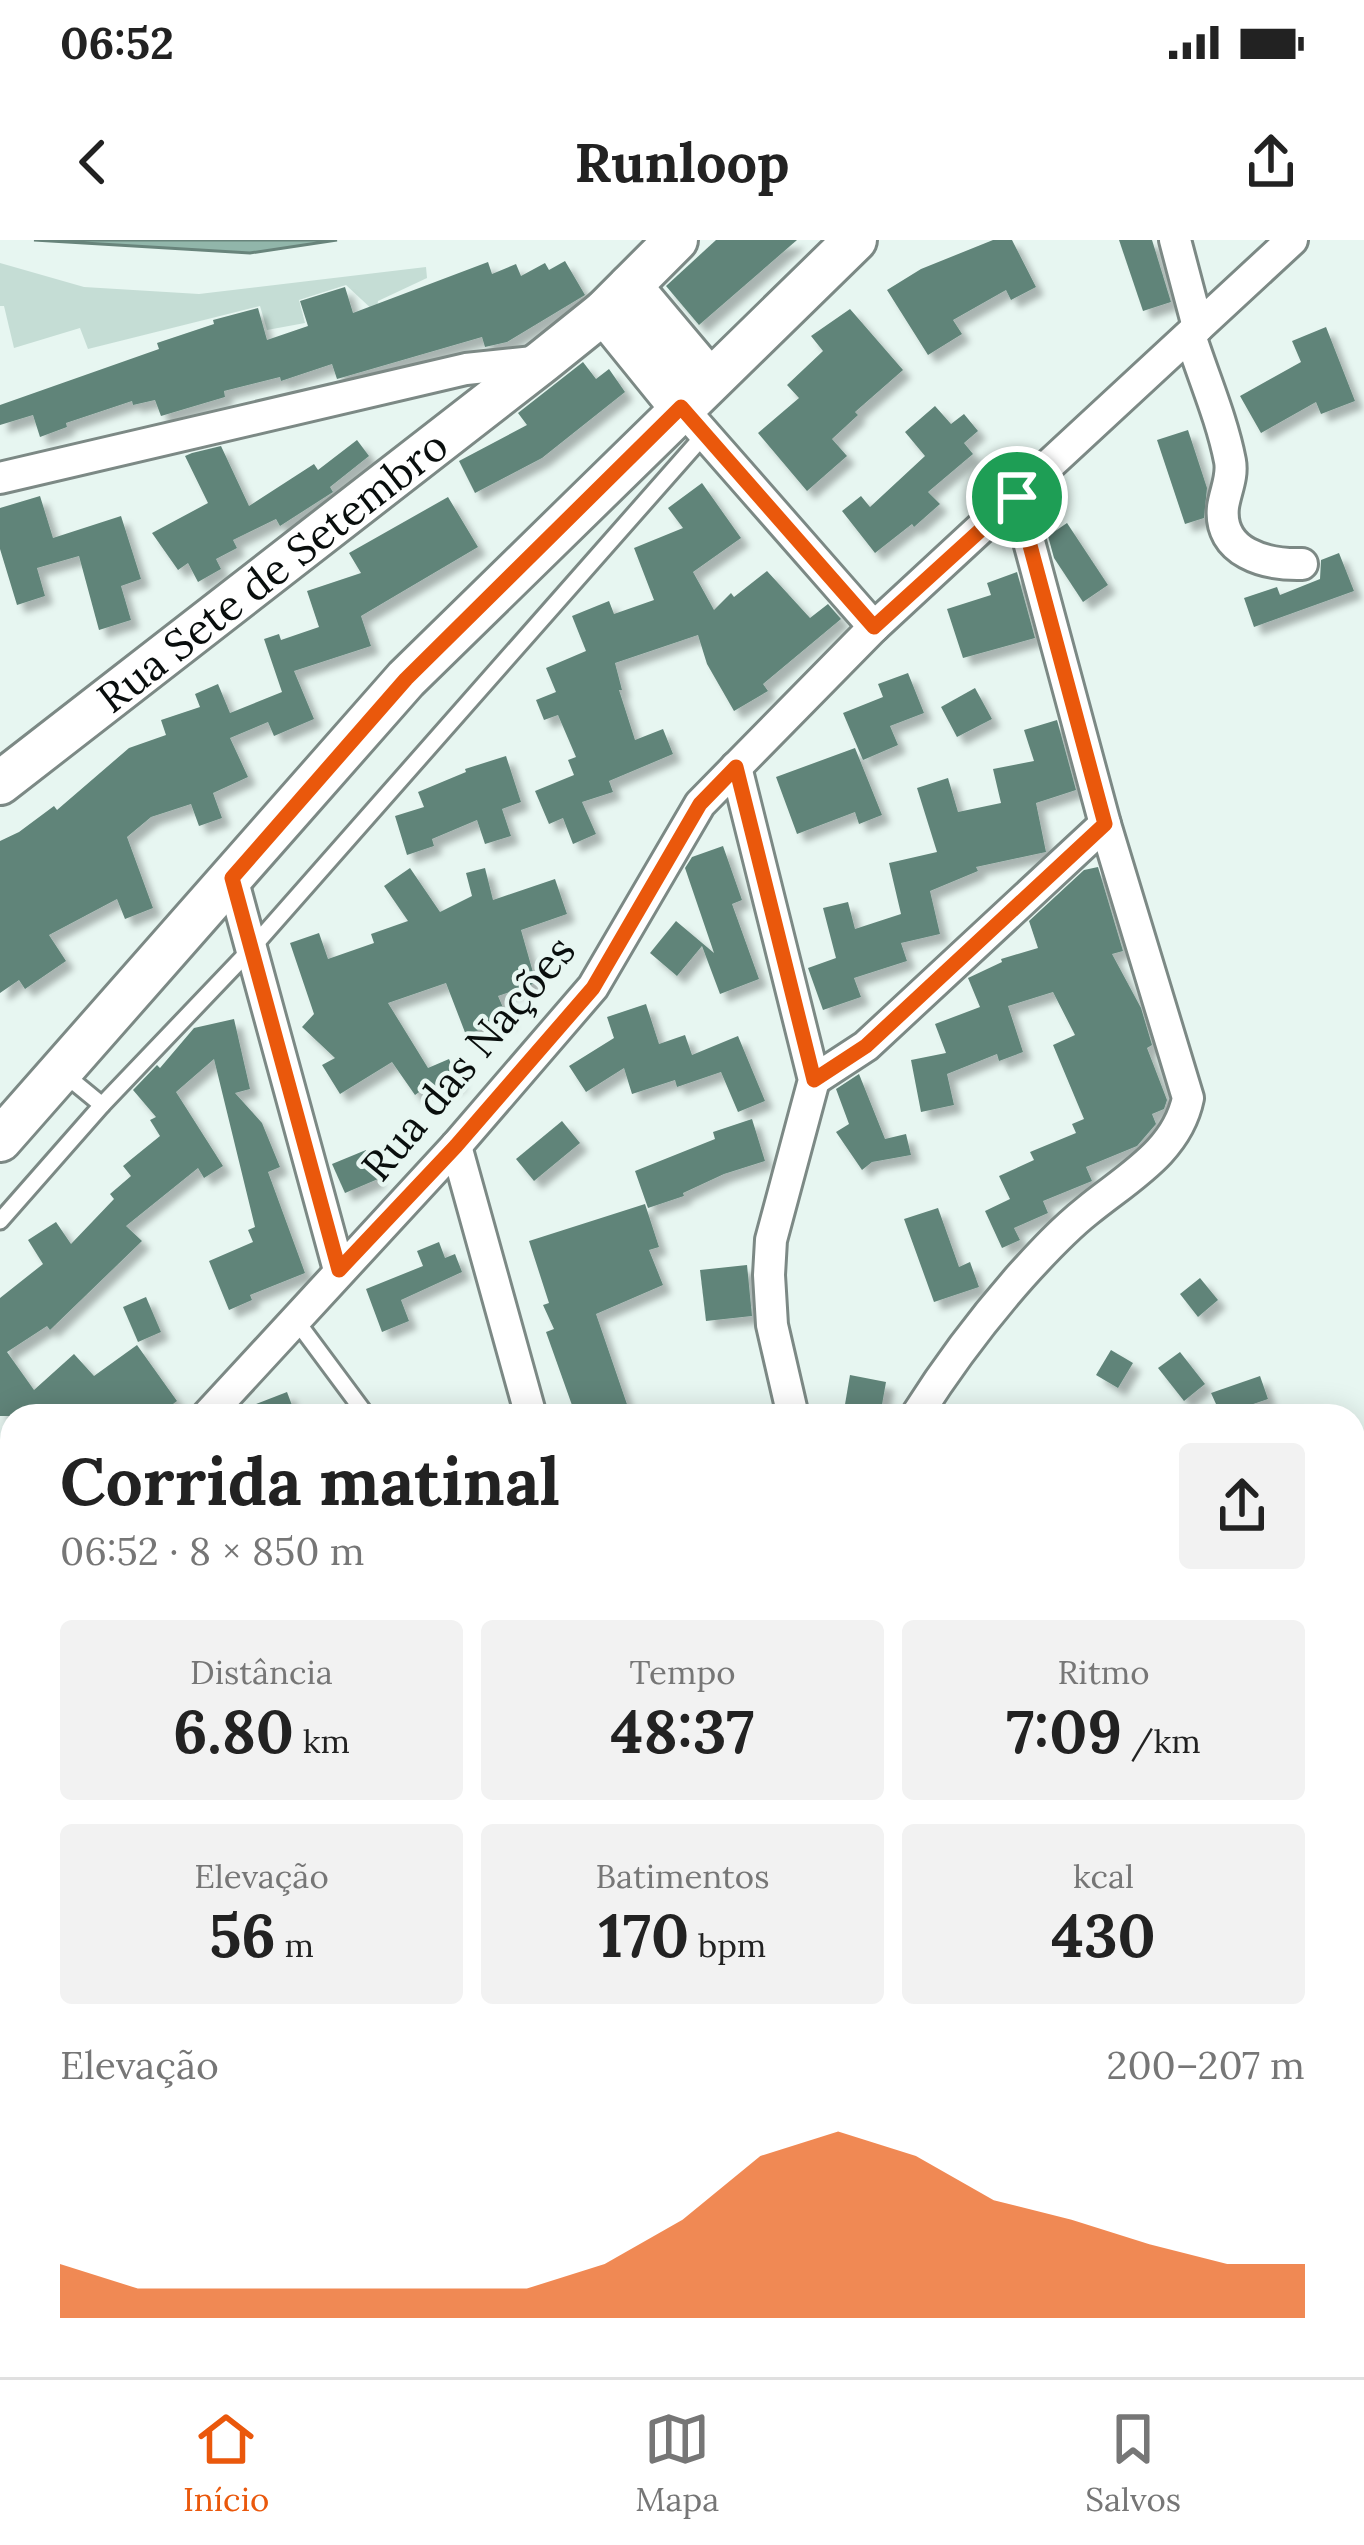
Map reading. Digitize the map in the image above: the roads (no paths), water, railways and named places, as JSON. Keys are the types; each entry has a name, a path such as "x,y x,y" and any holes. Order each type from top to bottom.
{"main road":[{"name":"Rua Sete de Setembro","path":"0,783 543,361 617,299 676,240"},
{"path":"0,1140 406,679 689,392 855,240"},
{"path":"617,299 689,392"}],"street":[{"path":"1175,240 1194,331 1231,464 1223,510 1229,538 1240,550 1267,563 1302,564"},
{"name":"Rua das Nações","path":"218,1404 456,1146 593,988 700,804 874,627 1292,240"},
{"path":"0,478 466,369 543,361"},
{"path":"689,392 874,627"},
{"path":"924,1404 1021,1277 1082,1215 1163,1150 1183,1121 1188,1098 1105,824 1017,497"},
{"path":"736,767 814,1080 771,1240 772,1325 790,1404"},
{"path":"814,1080 866,1046 1105,824"},
{"path":"232,878 339,1270"},
{"path":"456,1146 528,1404"}],"lane":[{"path":"0,1221 102,1105 251,949 689,392"},
{"path":"61,1071 102,1105"},
{"path":"295,1319 358,1404"}]}
